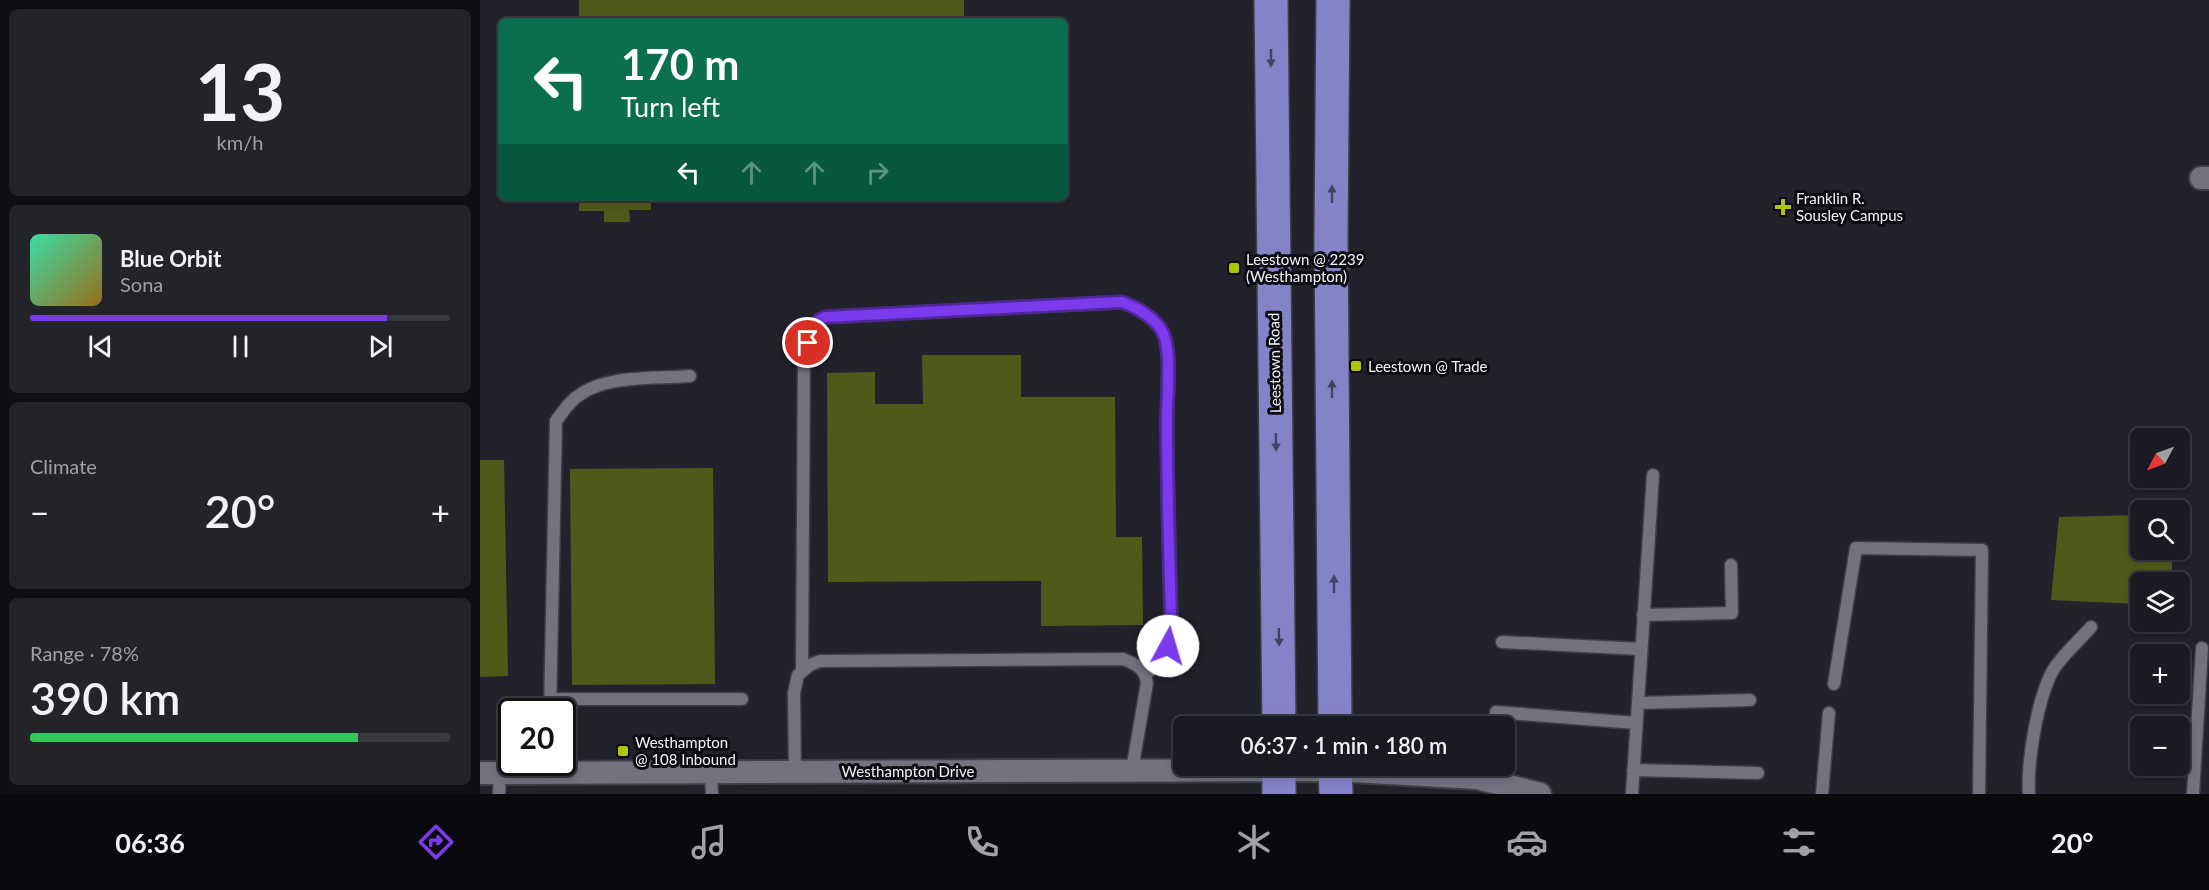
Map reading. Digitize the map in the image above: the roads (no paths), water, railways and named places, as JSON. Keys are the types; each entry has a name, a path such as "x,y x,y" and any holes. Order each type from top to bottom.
{"main road":[{"name":"Leestown Road","path":"1271,0 1279,716"},
{"path":"1333,0 1331,250 1335,716"}],"street":[{"name":"Westhampton Drive","path":"576,770 711,783 795,772 1173,772"},
{"name":"Westhampton Drive","path":"493,780 510,776"},
{"name":"Westhampton Drive","path":"1335,776 1477,778 1540,794"}],"lane":[{"path":"802,671 804,360 812,329 818,320 825,317 1122,302 1138,308 1152,319 1163,331 1168,348 1167,426 1171,617 1168,646 1159,664 1146,674"},
{"path":"550,698 556,422 566,407 580,394 603,382 690,376"},
{"path":"1632,794 1653,475"},
{"path":"1834,684 1856,548 1982,550 1979,794"},
{"path":"1643,615 1732,613 1731,565"},
{"path":"2030,794 2035,722 2053,672 2091,627"},
{"path":"1502,642 1641,649"},
{"path":"2193,794 2202,648"},
{"path":"795,772 794,693 798,675 820,661 1123,659 1137,664 1146,674 1147,683 1132,770"},
{"path":"576,704 742,699"},
{"path":"1638,703 1750,700"},
{"path":"1496,712 1636,723"},
{"path":"1822,794 1829,713"},
{"path":"1633,770 1758,773"}],"place":[{"name":"Franklin R. Sousley Campus","path":"1783,207"},
{"name":"Leestown @ 2239 (Westhampton)","path":"1234,268"},
{"name":"Leestown @ Trade","path":"1356,366"},
{"name":"Westhampton @ 108 Inbound","path":"623,751"}]}
